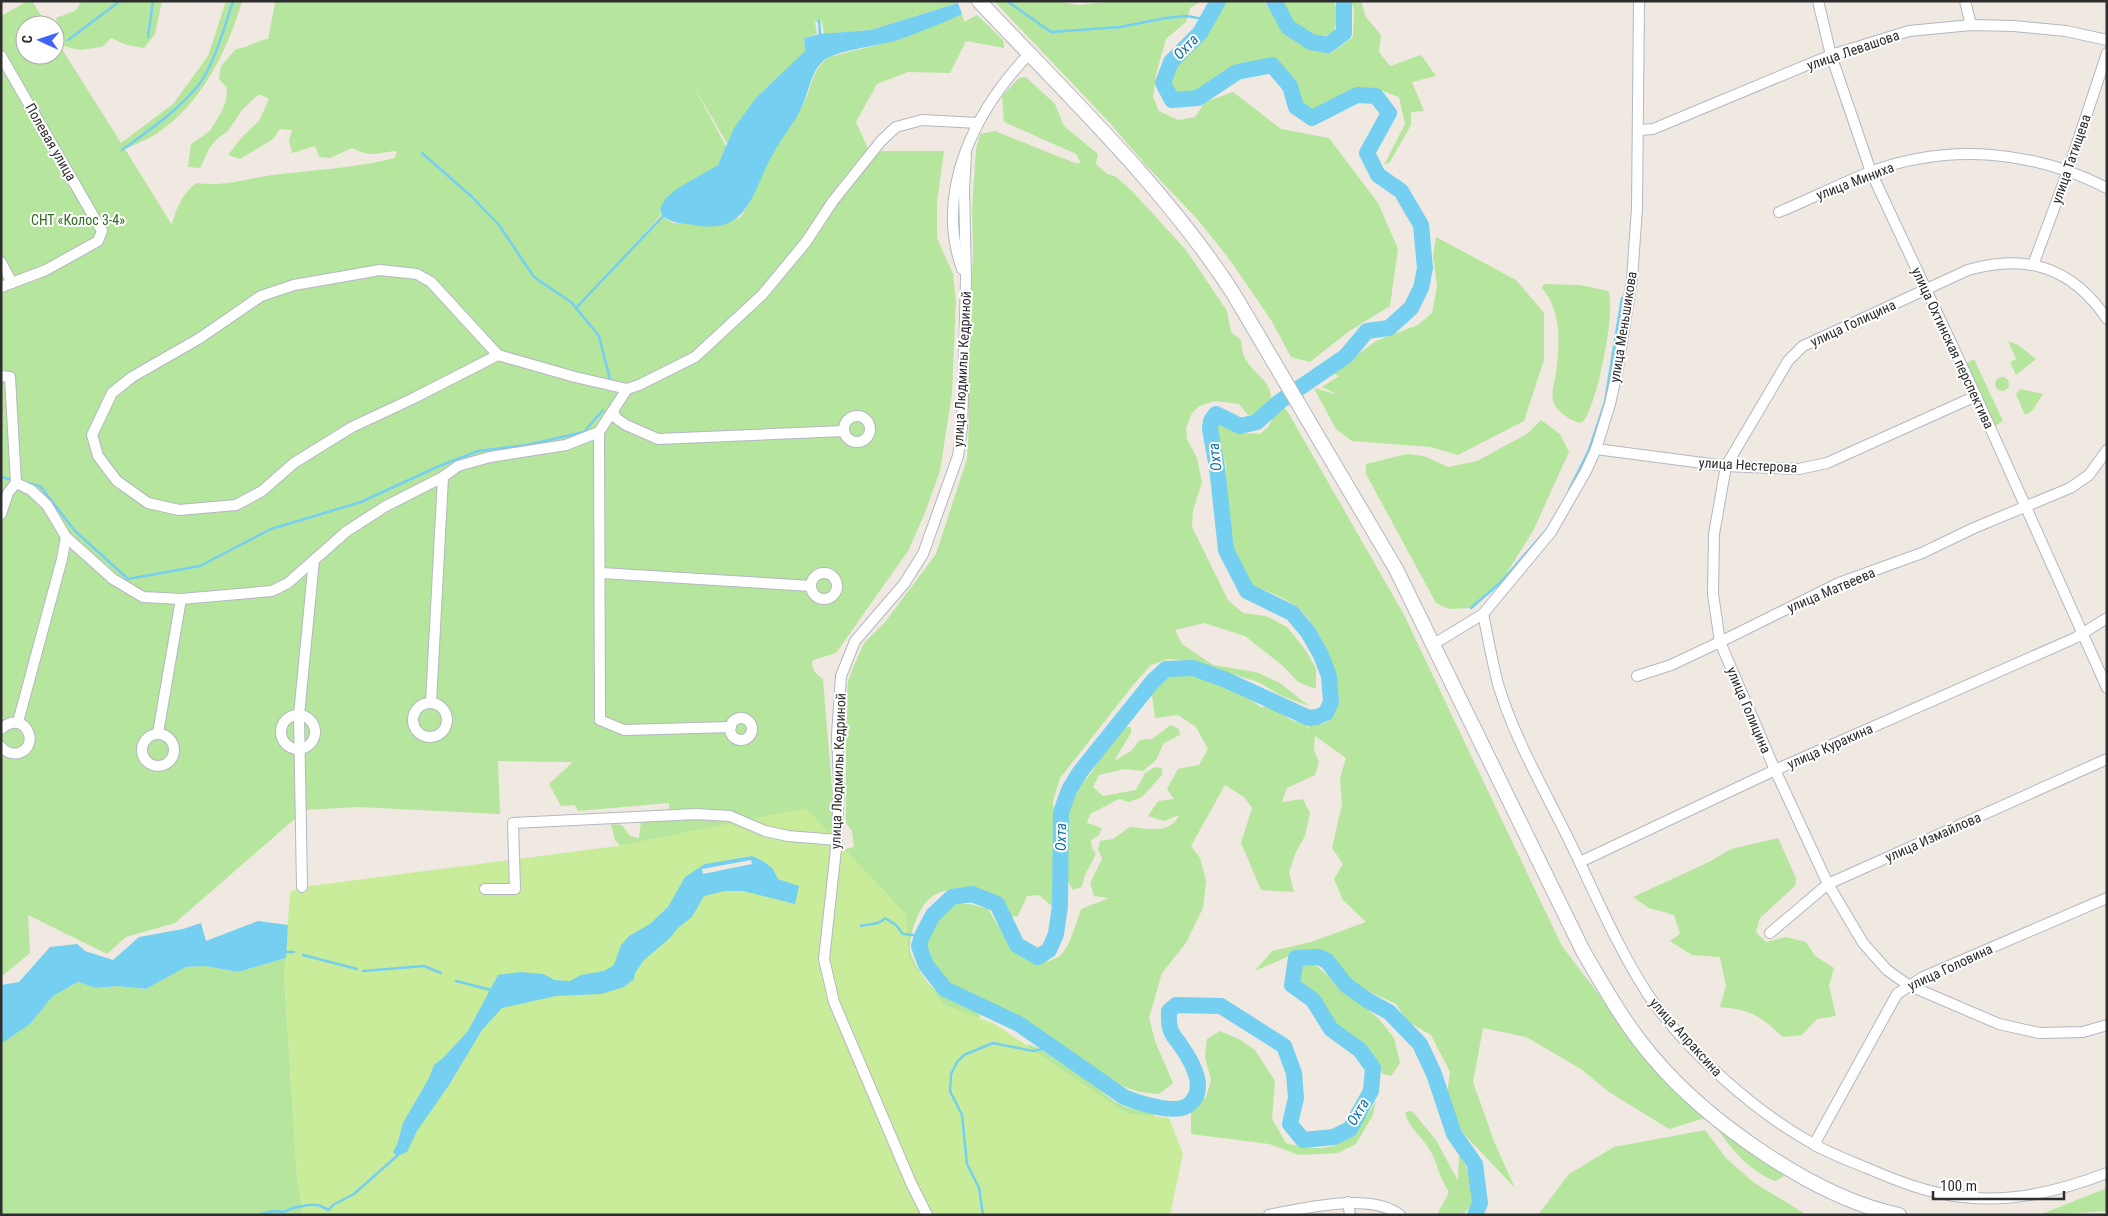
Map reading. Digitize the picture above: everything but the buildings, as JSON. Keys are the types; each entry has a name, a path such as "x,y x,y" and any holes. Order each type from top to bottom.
{"street":[{"path":"979,1 1178,216 1208,254 1233,293 1396,569 1583,951 1616,1007 1651,1056 1686,1091 1741,1138 1796,1173 1843,1196 1899,1215"},
{"name":"улица Меньшикова","path":"1434,644 1483,614 1552,532 1596,449 1610,404 1618,368 1632,279 1637,208 1639,130 1639,1"},
{"name":"улица Охтинская перспектива","path":"1818,1 1831,55 1871,172 1976,396 2107,688"},
{"path":"1965,1 1971,25"},
{"name":"улица Левашова","path":"1639,130 1653,129 1831,55 1909,31 1971,25 2014,26 2066,31 2107,40"},
{"name":"улица Татищева","path":"2033,265 2068,171 2107,53"},
{"name":"улица Людмилы Кедриной","path":"927,1215 911,1183 832,998 824,959 837,840 838,735 841,676 855,641 904,584 923,554 958,456 962,428 966,279 956,250 952,203 955,184 970,139 978,123 1011,73 1029,54"},
{"name":"Полевая улица","path":"1,56 101,228 98,241 46,270 6,285"},
{"path":"16,480 31,490 47,505 66,537 113,580 143,596 182,599 272,592 288,584 347,531 386,506 458,466 490,457 566,445 599,432 614,413 628,389 695,357 771,286 806,242 833,201 881,141 896,127 922,120 978,123"},
{"name":"улица Миниха","path":"1779,212 1871,172 1934,156 1967,153 2020,158 2068,171 2107,188"},
{"path":"1,262 6,285"},
{"name":"улица Голицина","path":"2107,319 2099,307 2071,279 2050,269 2006,262 1988,264 1968,270 1803,346 1788,361 1726,466 1714,534 1713,594 1720,642 1775,770 1828,884 1863,943 1887,970 1908,985 1998,1024 2039,1033 2083,1032 2107,1025"},
{"path":"498,355 352,427 294,463 262,491 236,505 179,510 148,503 117,481 98,456 92,435 112,393 132,377 200,338 261,296 294,285 380,270 417,274 431,282 498,355 574,377 628,389"},
{"path":"1,376 10,377 16,480 8,493 1,514"},
{"name":"улица Нестерова","path":"1596,449 1726,466 1799,469 1827,463 1976,396"},
{"path":"614,413 616,418 626,425 658,439 844,431"},
{"path":"599,432 601,573 600,720 624,730 730,727"},
{"name":"улица Матвеева","path":"1637,676 1670,665 1720,642 1815,594 1922,553 2025,506 2070,488 2089,475 2107,450"},
{"path":"431,703 443,476"},
{"path":"18,722 62,559 66,537"},
{"path":"302,887 300,715 314,560"},
{"path":"601,573 811,586"},
{"path":"158,733 182,599"},
{"name":"улица Апраксина","path":"1483,614 1498,684 1515,730 1628,960 1648,994 1671,1023 1706,1063 1740,1094 1816,1146 1918,1188 1962,1197 2005,1198 2042,1193 2078,1184 2107,1173"},
{"path":"2083,634 2107,618"},
{"name":"улица Куракина","path":"1580,862 1775,770 2083,634"},
{"path":"300,715 310,720 315,729 313,740 306,748 296,749 286,745 281,735 283,725 290,717 300,715"},
{"path":"1,729 9,723 18,722 26,727 30,735 29,744 23,751 15,754 6,752 1,747"},
{"name":"улица Измайлова","path":"1770,933 1828,884 2107,760"},
{"path":"485,889 515,889 513,823 696,814 730,816 765,831 788,836 837,840"},
{"name":"улица Головина","path":"1816,1146 1816,1139 1896,994 1908,985 2107,898"},
{"path":"1348,1202 1350,1215"},
{"path":"1269,1215 1348,1202 1392,1208 1400,1215"}],"green space":[{"name":"СНТ «Колос 3-4»","path":"28,1 32,1 41,15 15,15 15,65 65,65 65,54 121,143 173,104 208,56 226,1 242,1 221,56 211,74 188,106 159,132 125,149 172,225 180,202 196,183 224,183 395,158 397,151 370,154 352,148 330,158 319,157 315,146 292,153 289,141 292,130 280,129 273,139 240,159 228,155 242,137 259,121 269,99 259,94 242,110 228,131 210,147 200,168 188,167 191,144 210,131 226,100 227,88 219,79 221,66 236,49 268,39 275,4 273,1 958,1 958,3 871,30 824,34 822,21 815,22 817,34 804,38 805,51 734,128 728,145 690,80 727,148 718,165 660,208 661,215 621,260 662,217 673,223 688,224 740,218 770,158 802,107 815,74 829,57 897,40 962,14 964,22 977,15 1003,40 1004,48 966,41 950,73 908,72 877,84 856,122 869,151 944,151 937,202 937,238 953,274 956,301 952,393 940,471 924,515 908,551 836,653 813,660 812,663 813,669 823,679 833,799 830,861 626,852 615,840 611,824 622,825 630,836 639,838 641,821 669,812 669,803 578,811 575,805 561,806 549,784 573,762 498,761 500,814 358,807 305,810 175,923 126,937 107,954 28,915 30,953 1,977 1,16"},
{"path":"82,1 162,1 155,34 144,48 127,45 111,38 102,47 79,50 65,46 64,15 75,11"},
{"path":"994,1 1057,1 1078,5 1117,1 1202,1 1190,8 1186,22 1166,39 1156,74 1153,97 1159,111 1178,120 1195,117 1205,102 1233,92 1281,129 1329,138 1378,203 1398,249 1390,306 1348,332 1310,362 1291,357 1271,320 1230,260 1198,220 1144,163 1110,123"},
{"path":"1222,1 1264,1 1283,32 1308,47 1332,53 1353,37 1354,9 1351,1 1361,1 1366,17 1381,35 1379,52 1390,66 1421,55 1436,76 1412,82 1424,111 1411,112 1411,125 1390,162 1384,165 1405,124 1399,97 1383,91 1364,88 1312,111 1302,105 1294,83 1287,73 1269,58 1229,69 1195,92 1174,94 1169,82 1177,66 1205,37"},
{"path":"1280,1 1334,1 1338,14 1334,33 1318,38 1299,30"},
{"path":"1026,77 1055,104 1064,126 1098,154 1096,164 1107,174 1115,176 1132,191 1186,250 1227,311 1231,332 1241,340 1243,354 1248,363 1270,390 1270,406 1260,414 1248,415 1239,404 1215,401 1199,406 1192,413 1186,428 1187,439 1197,458 1202,482 1193,511 1192,527 1228,600 1243,613 1266,616 1287,627 1307,652 1316,669 1316,689 1298,682 1283,666 1245,636 1204,623 1175,630 1182,644 1213,665 1256,672 1280,683 1309,706 1282,696 1258,682 1188,661 1168,659 1151,665 1060,778 1053,801 1053,907 1039,895 1027,896 1018,916 1010,917 1004,904 998,898 983,891 966,888 940,892 928,900 919,913 910,945 910,953 916,965 926,980 940,994 950,1000 970,1007 980,1015 979,1022 962,1043 951,1068 988,1051 998,1069 988,1084 989,1091 1061,1088 1026,1044 1040,1049 1072,1068 1109,1098 1127,1108 1151,1111 1156,1119 1143,1123 1120,1117 1087,1100 1095,1124 1093,1144 1065,1156 1006,1129 1025,1184 1011,1202 1008,1215 988,1215 988,1201 971,1157 965,1109 945,1066 917,1060 886,1026 857,1022 835,979 830,963 837,937 850,933 854,926 866,921 848,895 841,874 841,856 845,849 854,847 852,831 846,823 846,703 848,682 864,643 885,622 936,554 967,459 969,423 967,384 973,254 972,209 976,149 980,134 995,131 1075,163 1081,163 1076,154 1004,122 1002,96 1019,78"},
{"path":"1436,237 1516,280 1544,313 1544,360 1524,421 1458,455 1431,447 1352,441 1336,429 1314,388 1339,395 1322,387 1339,376 1333,373 1376,341 1418,325 1432,313 1437,286 1433,256"},
{"path":"1544,284 1580,285 1608,291 1610,317 1599,382 1587,416 1581,423 1564,415 1554,404 1553,390 1559,340 1553,307 1549,297 1542,288"},
{"path":"2008,341 2018,345 2036,359 2016,375 2010,362 2016,359"},
{"path":"1974,359 2003,421 1995,426 1991,425 1964,365"},
{"path":"1999,377 2005,377 2009,384 2005,391 1999,391 1995,387 1995,381"},
{"path":"2020,389 2043,394 2032,411 2025,415 2016,394"},
{"path":"1283,406 1403,613 1562,946 1649,1061 1705,1118 1669,1129 1609,1092 1581,1069 1526,1037 1483,1028 1473,1082 1495,1144 1515,1188 1463,1133 1446,1103 1450,1072 1431,1035 1407,1021 1396,1004 1348,982 1329,957 1294,954 1255,971 1272,951 1311,942 1366,922 1343,900 1334,879 1343,864 1332,848 1342,804 1340,778 1346,758 1315,736 1314,750 1319,762 1315,775 1287,788 1282,802 1303,799 1310,813 1305,836 1296,852 1289,872 1294,892 1261,890 1241,843 1252,808 1244,797 1225,785 1191,846 1200,858 1206,881 1203,908 1186,943 1162,973 1149,1018 1155,1041 1173,1083 1159,1094 1133,1090 1103,1076 1053,1043 1027,1022 954,987 941,977 932,966 926,952 926,939 931,926 946,904 970,904 988,909 1014,947 1031,961 1041,963 1061,955 1070,939 1081,909 1109,898 1094,896 1090,883 1102,859 1098,849 1100,841 1113,839 1130,827 1158,829 1164,828 1175,821 1179,815 1164,821 1148,816 1158,801 1174,799 1167,789 1178,769 1199,765 1208,749 1196,727 1178,715 1155,718 1152,695 1160,680 1177,672 1199,674 1243,695 1261,707 1272,707 1291,720 1305,724 1310,731 1308,726 1324,723 1332,718 1337,707 1337,680 1327,651 1313,626 1301,610 1280,597 1250,584 1232,545 1227,517 1226,465 1215,427 1222,423 1245,433 1260,434 1269,426 1273,416"},
{"path":"1541,420 1560,434 1569,452 1533,531 1501,582 1471,608 1449,609 1436,603 1366,474 1366,464 1407,454 1424,456 1448,467 1477,461 1527,434"},
{"path":"1171,725 1179,729 1180,735 1164,743 1156,760 1143,771 1124,769 1099,775 1093,787 1103,796 1136,790 1145,773 1155,767 1162,768 1162,775 1142,797 1129,802 1119,799 1090,814 1087,823 1102,828 1099,835 1091,840 1092,848 1096,854 1085,875 1082,887 1073,890 1065,876 1067,820 1070,804 1075,792 1092,772 1109,742 1122,727 1131,727 1131,733 1114,761 1131,751 1140,740 1152,739"},
{"path":"806,808 906,914 909,959 943,1004 995,1024 1126,1113 1169,1118 1183,1154 1170,1215 303,1215 297,1176 284,975 290,892 302,887 617,846"},
{"path":"1778,838 1796,878 1795,886 1760,918 1756,932 1766,942 1786,937 1806,942 1815,956 1834,968 1829,986 1836,1016 1817,1019 1802,1035 1783,1037 1755,1015 1740,1010 1720,1007 1726,986 1720,957 1692,955 1670,941 1680,934 1674,915 1649,908 1633,897 1709,862 1731,849"},
{"path":"286,958 284,975 297,1176 303,1215 1,1215 1,1044 30,1024 53,996 78,982 96,988 117,986 146,989 186,967 205,966 238,972"},
{"path":"1307,961 1313,963 1379,1019 1394,1038 1400,1063 1391,1076 1383,1074 1370,1054 1336,1024 1314,993 1300,981 1296,972 1298,963"},
{"path":"1220,1031 1239,1039 1255,1050 1275,1081 1272,1119 1286,1143 1318,1148 1330,1147 1340,1143 1358,1127 1376,1101 1373,1115 1356,1144 1338,1153 1299,1155 1269,1144 1191,1134 1191,1111 1206,1097 1211,1080 1205,1057 1207,1039"},
{"path":"1408,1111 1413,1112 1436,1140 1458,1181 1459,1153 1471,1178 1473,1192 1471,1205 1463,1215 1437,1215 1449,1192 1431,1152 1407,1119 1405,1113"},
{"path":"1720,1126 1784,1171 1783,1177 1775,1181 1750,1166 1723,1138 1718,1130"},
{"path":"1705,1130 1726,1158 1753,1182 1807,1215 1538,1215 1569,1174 1614,1147"},
{"path":"2107,1188 2107,1211 2039,1215"}],"water":[{"path":"958,3 962,14 946,21 898,40 836,54 822,62 813,76 800,111 776,149 753,197 737,217 726,224 712,226 677,223 662,216 660,208 666,198 678,188 718,165 734,128 756,98 805,51 804,38 820,34 871,30"},
{"path":"752,856 763,861 773,869 778,879 799,886 795,904 743,891 725,891 704,896 692,917 644,960 635,973 634,979 624,987 601,994 556,996 502,1008 482,1030 449,1085 417,1131 407,1152 397,1156 393,1152 403,1123 429,1078 434,1065 468,1031 498,975 520,972 543,974 555,980 570,981 581,975 604,971 614,965 621,945 629,936 650,924 668,907 685,877 705,864"},
{"path":"258,921 288,925 286,958 238,972 205,966 186,967 146,989 117,986 96,988 78,982 53,996 30,1024 1,1044 1,985 19,982 50,947 77,944 85,951 113,960 139,937 183,929 201,923 206,941"}],"pier":[{"path":"751,860 752,864 703,874 702,869"}],"waterway":[{"path":"68,40 120,1"},
{"path":"148,37 153,1"},
{"path":"122,150 171,113 203,79 213,58 233,1"},
{"path":"1007,1 1051,32 1120,27 1187,16 1208,20"},
{"name":"Охта","path":"1218,1 1200,33 1171,62 1163,83 1172,100 1198,98 1237,72 1272,65 1290,86 1296,107 1312,118 1357,95 1376,96 1389,113 1367,153 1378,175 1401,191 1421,225 1425,268 1421,288 1411,308 1389,328 1367,331 1346,356 1279,402 1257,422 1240,426 1216,414 1211,421 1210,429 1217,467 1226,550 1247,591 1292,613 1308,632 1321,655 1329,676 1331,702 1326,713 1309,718 1226,680 1193,668 1166,669 1153,681 1080,772 1069,790 1061,812 1060,906 1056,934 1049,950 1038,957 1017,945 997,904 972,894 952,897 933,915 919,946 926,965 945,989 1019,1024 1124,1097 1156,1107 1174,1109 1187,1106 1194,1100 1197,1093 1198,1085 1194,1068 1171,1030 1169,1011 1176,1005 1221,1006 1284,1046 1294,1073 1296,1098 1290,1124 1303,1140 1334,1137 1350,1129 1371,1091 1373,1068 1360,1050 1331,1029 1313,1000 1292,985 1296,958 1319,957 1327,961 1346,985 1367,1000 1389,1012 1420,1044 1434,1074 1454,1134 1475,1164 1480,1203 1475,1215"},
{"name":"Охта","path":"1274,1 1288,27 1311,42 1328,45 1344,33 1344,1"},
{"path":"819,21 820,34"},
{"path":"422,153 471,196 499,225 534,277 571,302 599,336 611,383"},
{"path":"576,308 664,215"},
{"path":"1569,490 1589,450 1605,402 1622,298"},
{"path":"27,483 40,486 75,531 128,579 200,566 271,529 361,502 437,467 478,451 527,445 584,432 603,410"},
{"path":"1,477 9,479"},
{"path":"1471,608 1501,582 1548,528"},
{"path":"861,926 877,923 885,918 896,925 903,934 922,936"},
{"path":"283,952 294,952"},
{"path":"303,955 357,969"},
{"path":"363,971 424,966 441,973"},
{"path":"456,981 491,990"},
{"path":"983,1215 979,1188 967,1164 962,1115 950,1091 951,1074 957,1062 964,1055 993,1043 1033,1051 1052,1047"},
{"path":"257,1215 274,1211 284,1212 308,1205 318,1205 329,1210 333,1205 354,1194 399,1154"}]}
